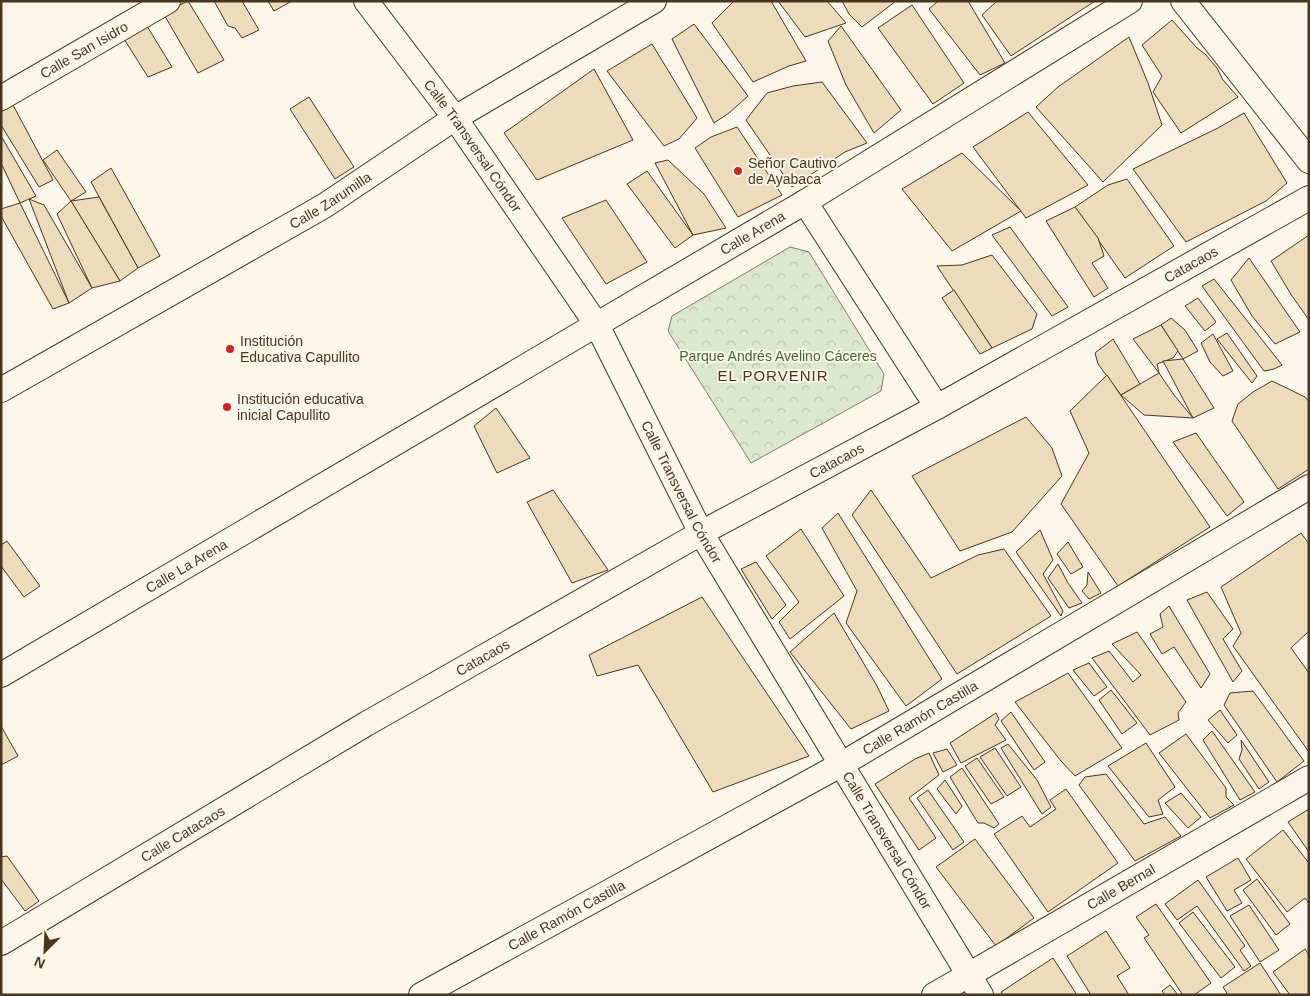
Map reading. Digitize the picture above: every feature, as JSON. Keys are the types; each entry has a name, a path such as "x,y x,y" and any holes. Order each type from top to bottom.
{"street":[{"name":"Calle San Isidro","path":"1,98 168,1"},
{"name":"Calle Transversal Cóndor","path":"366,1 455,118 597,325 701,534 975,985"},
{"name":"Calle Zarumilla","path":"1,390 324,206 455,118 654,1"},
{"name":"Calle Arena","path":"372,458 805,202 1130,1"},
{"path":"1183,1 1309,161"},
{"name":"Catacaos","path":"366,724 701,534 937,407 1309,198"},
{"path":"805,202 937,407"},
{"name":"Calle La Arena","path":"1,675 372,458"},
{"name":"Calle Ramón Castilla","path":"422,995 842,764 1309,487"},
{"name":"Calle Catacaos","path":"1,943 366,724"},
{"name":"Calle Bernal","path":"934,995 975,985 1309,778"}],"green space":[{"name":"Parque Andrés Avelino Cáceres","path":"790,247 809,252 884,374 881,391 751,463 668,331 672,316"}],"building":[{"path":"188,1 224,60 198,73 163,13"},
{"path":"214,1 242,1 259,30 242,38 235,28 228,26"},
{"path":"268,1 292,1 274,11"},
{"path":"734,1 771,1 806,61 789,66 753,82 712,23"},
{"path":"778,1 827,1 846,23 805,37"},
{"path":"842,1 896,1 862,27 849,14"},
{"path":"938,1 968,1 1005,63 980,75 929,9"},
{"path":"997,1 1095,1 1011,56 982,15"},
{"path":"912,5 964,83 933,104 878,28"},
{"path":"1172,20 1217,68 1223,80 1238,97 1181,133 1153,92 1162,76 1142,45"},
{"path":"694,24 748,96 714,123 672,39"},
{"path":"147,26 172,67 148,77 124,39"},
{"path":"841,26 901,110 874,133 846,85 828,41"},
{"path":"1129,37 1148,83 1162,125 1103,182 1036,107 1058,87"},
{"path":"652,44 697,118 679,139 664,146 607,71"},
{"path":"594,69 633,140 537,180 504,133"},
{"path":"822,82 867,143 845,152 792,187 746,120 767,93 793,86"},
{"path":"309,97 354,167 335,179 290,109"},
{"path":"13,105 53,180 39,187 1,125 1,112"},
{"path":"1028,112 1088,185 1026,218 973,147"},
{"path":"1244,113 1287,183 1266,201 1186,242 1133,169 1218,128"},
{"name":"Señor Cautivo de Ayabaca","path":"737,127 782,195 738,217 695,148 711,137"},
{"path":"1,136 36,196 20,203 1,163"},
{"path":"57,150 86,192 71,201 43,160"},
{"path":"962,153 1021,211 952,251 902,189"},
{"path":"668,160 704,194 726,228 693,235 655,163"},
{"path":"111,168 160,256 138,268 91,182"},
{"path":"647,171 693,235 675,248 627,184"},
{"path":"1127,179 1174,246 1125,278 1075,207 1108,185"},
{"path":"99,197 138,268 120,281 71,201"},
{"path":"29,199 44,205 92,288 69,303"},
{"path":"606,200 647,262 606,284 562,218"},
{"path":"71,201 120,281 92,288 57,214"},
{"path":"20,203 69,303 53,309 1,216 1,209"},
{"path":"1075,207 1098,238 1104,256 1092,263 1108,288 1094,297 1046,221"},
{"path":"1010,227 1068,307 1052,316 992,235"},
{"path":"1309,235 1309,320 1271,261"},
{"path":"992,255 1037,314 1032,329 992,348 937,266 962,265"},
{"path":"1249,258 1300,332 1275,344 1252,316 1231,280"},
{"path":"1214,279 1282,365 1264,371 1202,286"},
{"path":"954,290 992,348 980,354 942,298"},
{"path":"1198,298 1216,322 1205,331 1185,306"},
{"path":"1171,318 1185,330 1198,351 1183,359 1161,325"},
{"path":"1161,325 1178,351 1173,358 1157,364 1159,373 1133,339"},
{"path":"1227,333 1257,376 1252,383 1217,339"},
{"path":"1213,334 1233,371 1223,376 1210,362 1201,343"},
{"path":"1113,339 1140,384 1121,395 1098,364 1095,353"},
{"path":"1183,359 1214,408 1193,418 1163,361"},
{"path":"1159,373 1193,418 1144,415 1121,395"},
{"path":"1107,375 1210,527 1118,586 1061,504 1089,453 1070,411"},
{"path":"1272,381 1305,397 1309,402 1309,469 1278,489 1232,421 1238,404 1253,392"},
{"path":"496,408 530,458 497,473 474,426"},
{"path":"1026,417 1052,448 1062,476 1012,532 960,551 912,476"},
{"path":"1196,433 1244,502 1227,516 1173,442"},
{"path":"553,490 608,570 572,583 527,502"},
{"path":"871,490 931,578 978,555 1004,549 1051,616 957,674 852,515"},
{"path":"838,513 942,679 906,706 846,623 857,591 822,528"},
{"path":"801,529 844,596 790,639 779,622 799,602 766,556"},
{"path":"1040,530 1053,560 1043,574 1063,611 1061,616 1016,552"},
{"path":"1301,533 1309,544 1309,631 1291,648 1309,673 1309,752 1233,646 1241,633 1221,587"},
{"path":"7,541 40,586 24,597 1,566 1,545"},
{"path":"1068,542 1083,567 1071,574 1057,554"},
{"path":"756,562 786,605 772,619 741,569"},
{"path":"1058,564 1082,603 1069,608 1048,578"},
{"path":"1088,572 1101,593 1089,599 1082,591 1087,585"},
{"path":"1207,592 1233,629 1223,639 1242,671 1233,682 1187,600"},
{"path":"702,597 809,756 713,792 638,665 597,676 589,655"},
{"path":"1169,606 1210,674 1201,688 1174,647 1162,654 1150,634 1163,627 1160,614"},
{"path":"834,613 877,686 889,711 851,729 790,652"},
{"path":"1137,632 1186,702 1178,713 1179,720 1150,735 1092,658 1109,651 1133,682 1141,675 1112,644"},
{"path":"1089,663 1107,687 1094,696 1073,670"},
{"path":"1068,673 1122,748 1075,776 1015,702"},
{"path":"1111,690 1137,723 1122,734 1099,700"},
{"path":"1253,691 1304,761 1277,782 1224,705 1230,693"},
{"path":"1220,710 1237,735 1228,743 1208,720"},
{"path":"1011,712 1045,762 1034,770 1001,721"},
{"path":"996,713 999,719 995,725 1006,740 961,763 950,743"},
{"path":"1,726 18,756 1,765"},
{"path":"1212,731 1255,792 1240,800 1203,740"},
{"path":"1186,734 1226,788 1226,797 1234,805 1210,818 1159,753"},
{"path":"1241,740 1269,782 1259,789 1239,759 1242,750"},
{"path":"1146,743 1175,787 1158,800 1163,814 1149,817 1108,766"},
{"path":"1008,744 1037,780 1051,807 1042,814 1001,748"},
{"path":"995,748 1021,787 1007,796 980,757"},
{"path":"947,749 957,765 943,772 933,753"},
{"path":"929,753 939,775 909,798 936,838 919,850 875,784 915,759"},
{"path":"977,758 1004,797 991,804 965,766"},
{"path":"962,768 999,824 994,828 984,823 978,823 950,777"},
{"path":"1106,774 1144,824 1165,817 1181,836 1135,861 1079,785 1085,777"},
{"path":"945,780 962,806 956,814 937,789"},
{"path":"1066,789 1118,863 1048,912 994,834 1022,816 1030,827 1056,809 1050,800"},
{"path":"928,790 964,842 953,850 917,798"},
{"path":"1181,793 1201,817 1188,828 1165,803"},
{"path":"1309,809 1309,852 1288,822"},
{"path":"1283,830 1309,863 1309,903 1305,898 1287,912 1246,859"},
{"path":"975,839 1034,918 996,946 936,867"},
{"path":"7,856 39,901 25,911 1,879 1,857"},
{"path":"1238,858 1251,880 1234,890 1242,903 1227,911 1206,877"},
{"path":"1257,879 1290,924 1276,935 1243,890"},
{"path":"1198,880 1245,946 1240,950 1251,966 1244,971 1197,906 1177,920 1165,904"},
{"path":"1156,904 1211,983 1194,995 1183,995 1144,938 1149,935 1136,917"},
{"path":"1249,905 1279,950 1260,962 1230,916"},
{"path":"1193,912 1235,967 1221,978 1179,923"},
{"path":"1106,931 1130,968 1117,976 1129,995 1091,995 1067,956"},
{"path":"1305,949 1309,955 1309,995 1290,995 1273,972"},
{"path":"1053,958 1077,995 1003,995 1001,992"},
{"path":"1260,963 1281,995 1228,995 1223,987"},
{"path":"1170,985 1178,995 1165,995 1162,991"}],"place":[{"name":"Señor Cautivo de Ayabaca","path":"738,171"},
{"name":"Institución Educativa Capullito","path":"230,349"},
{"name":"Institución educativa inicial Capullito","path":"227,407"}],"district":[{"name":"EL PORVENIR","path":"773,375"}]}
